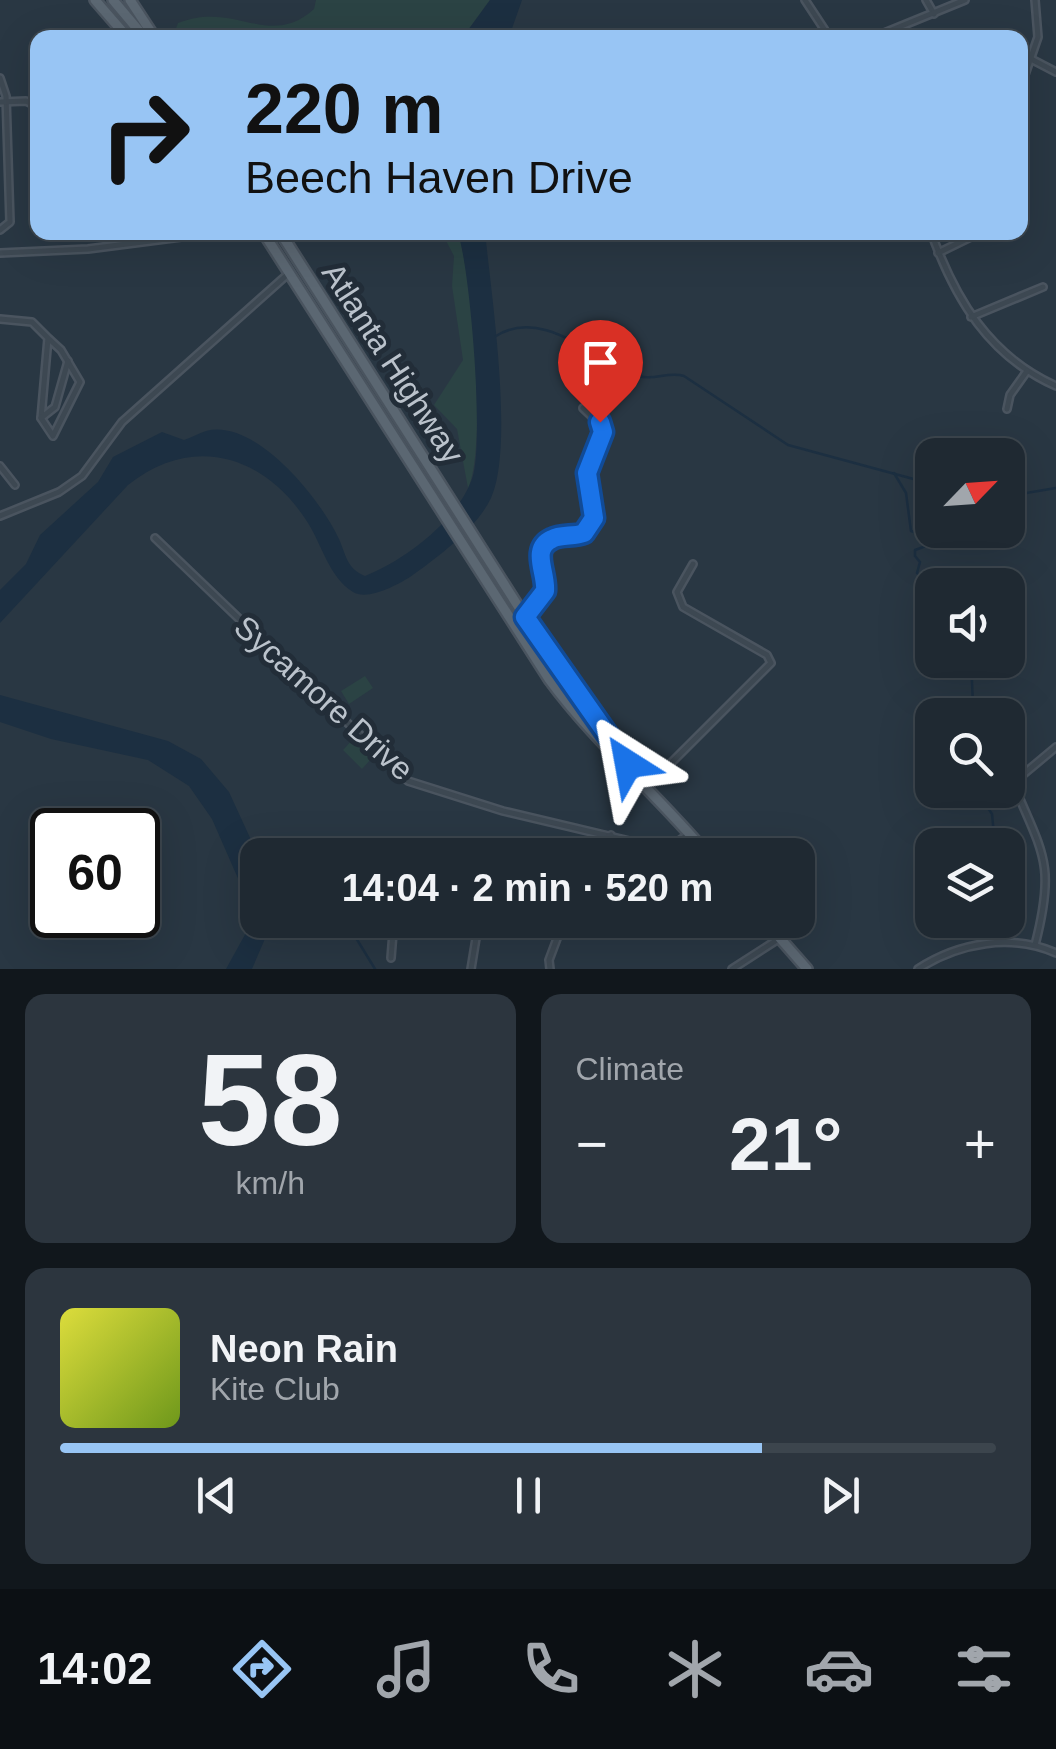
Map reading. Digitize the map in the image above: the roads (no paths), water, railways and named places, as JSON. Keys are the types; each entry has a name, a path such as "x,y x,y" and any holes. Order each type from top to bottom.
{"main road":[{"path":"95,0 121,30"},
{"path":"114,0 139,30"},
{"path":"130,0 150,30"},
{"name":"Atlanta Highway","path":"268,240 543,668 573,710 628,764"},
{"name":"Atlanta Highway","path":"285,240 525,617 628,764"},
{"path":"543,668 554,660"},
{"path":"628,764 693,838"},
{"path":"780,938 807,969"}],"street":[{"path":"805,0 825,30"},
{"path":"926,0 934,14"},
{"path":"893,30 964,0"},
{"path":"1028,69 1039,28 1036,0"},
{"path":"1032,59 1056,72"},
{"path":"0,78 10,222 0,230"},
{"path":"3,101 30,106"},
{"path":"0,253 160,240"},
{"path":"933,240 971,317 998,348 1056,386"},
{"path":"938,253 965,240"},
{"path":"0,516 59,492 82,476 131,413 289,274"},
{"path":"971,317 1043,287"},
{"path":"0,319 32,322 48,338 68,361 80,382 53,436 41,418 48,338"},
{"path":"41,418 55,407 68,361"},
{"path":"1007,410 1010,395 1027,370"},
{"path":"525,617 545,591 539,556 542,547 554,538 584,533 594,518 587,473 603,427 583,408"},
{"path":"0,466 16,485"},
{"name":"Sycamore Drive","path":"155,538 408,781 503,811 625,838"},
{"path":"648,786 771,663 766,655 683,607 678,587 693,564"},
{"path":"1035,946 1044,912 1047,868 1038,831 1014,783 1056,747"},
{"path":"605,838 611,834"},
{"path":"684,838 689,834"},
{"path":"391,958 393,938"},
{"path":"471,969 476,938"},
{"path":"550,969 549,960 557,938"},
{"path":"732,969 780,938"},
{"path":"918,969 967,946 1035,946 1056,954"}],"water":[{"path":"490,0 522,0 511,30 468,30"},
{"path":"460,240 486,240 499,373 501,445 491,498 476,520 444,552 398,584 366,595 353,592 338,578 308,523 271,481 226,459 178,459 128,485 0,623 0,590 26,564 40,535 98,482 113,457 162,432 184,440 206,431 225,430 265,449 318,504 351,565 365,576 428,537 465,495 476,460 474,356"},
{"path":"0,695 168,741 201,759 229,792 250,838 240,838 240,883 212,819 189,786 148,760 51,739 0,722"},
{"path":"243,938 265,938 252,969 226,969"}],"waterway":[{"path":"496,336 514,328 532,327 569,339 639,376 684,376 788,445 915,479"},
{"path":"894,473 906,493 911,531 926,536 926,546 915,550 918,568"},
{"path":"1025,493 1056,488"},
{"path":"972,678 973,698"},
{"path":"988,808 993,828"},
{"path":"356,938 375,969"}]}
